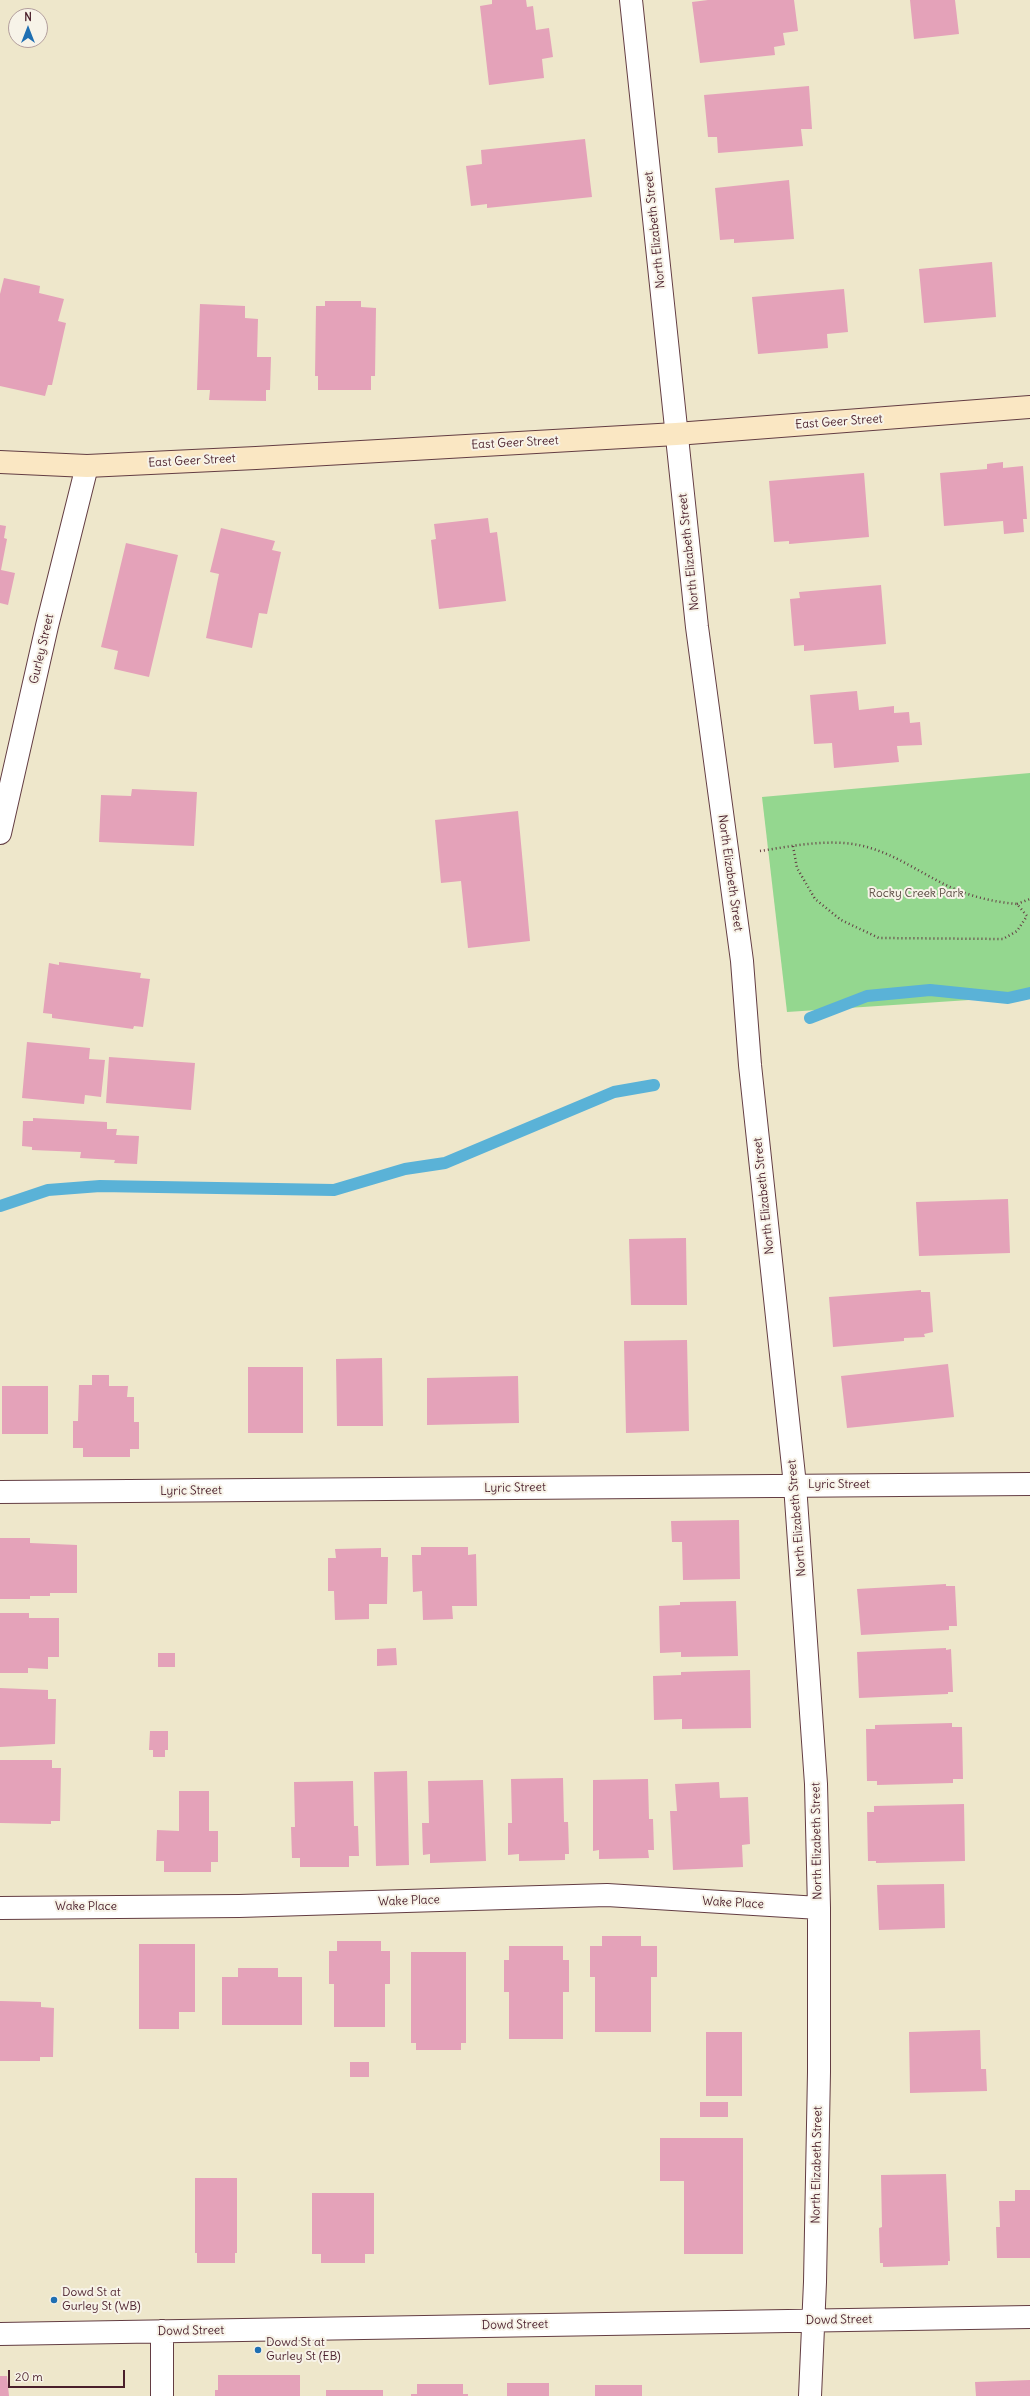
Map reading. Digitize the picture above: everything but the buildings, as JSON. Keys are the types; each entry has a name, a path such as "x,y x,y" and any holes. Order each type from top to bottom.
{"street":[{"name":"North Elizabeth Street","path":"631,0 697,627 742,961 750,1065 795,1485 816,1784 819,1908 819,2072 810,2396"},
{"name":"East Geer Street","path":"0,462 87,466 676,434 1030,407"},
{"name":"Gurley Street","path":"0,833 47,626 87,466"},
{"name":"Lyric Street","path":"0,1492 1030,1484"},
{"name":"Wake Place","path":"0,1908 239,1906 607,1895 819,1908"},
{"name":"Dowd Street","path":"0,2334 1030,2317"},
{"path":"162,2331 162,2396"}],"path":[{"path":"728,855 793,846 844,843 864,846 912,866 947,886 992,902 1017,904 1030,899"},
{"path":"793,846 797,868 815,899 841,920 879,938 1003,939 1017,931 1027,916 1017,904"}],"green space":[{"name":"Rocky Creek Park","path":"1030,773 1030,996 787,1012 762,797"}],"waterway":[{"path":"810,1018 867,996 930,990 1008,998 1030,993"},
{"path":"0,1206 48,1190 100,1186 334,1190 405,1169 445,1163 614,1092 654,1085"}],"place":[{"name":"Dowd St at Gurley St (WB)","path":"54,2300"},
{"name":"Dowd St at Gurley St (EB)","path":"258,2350"}]}
